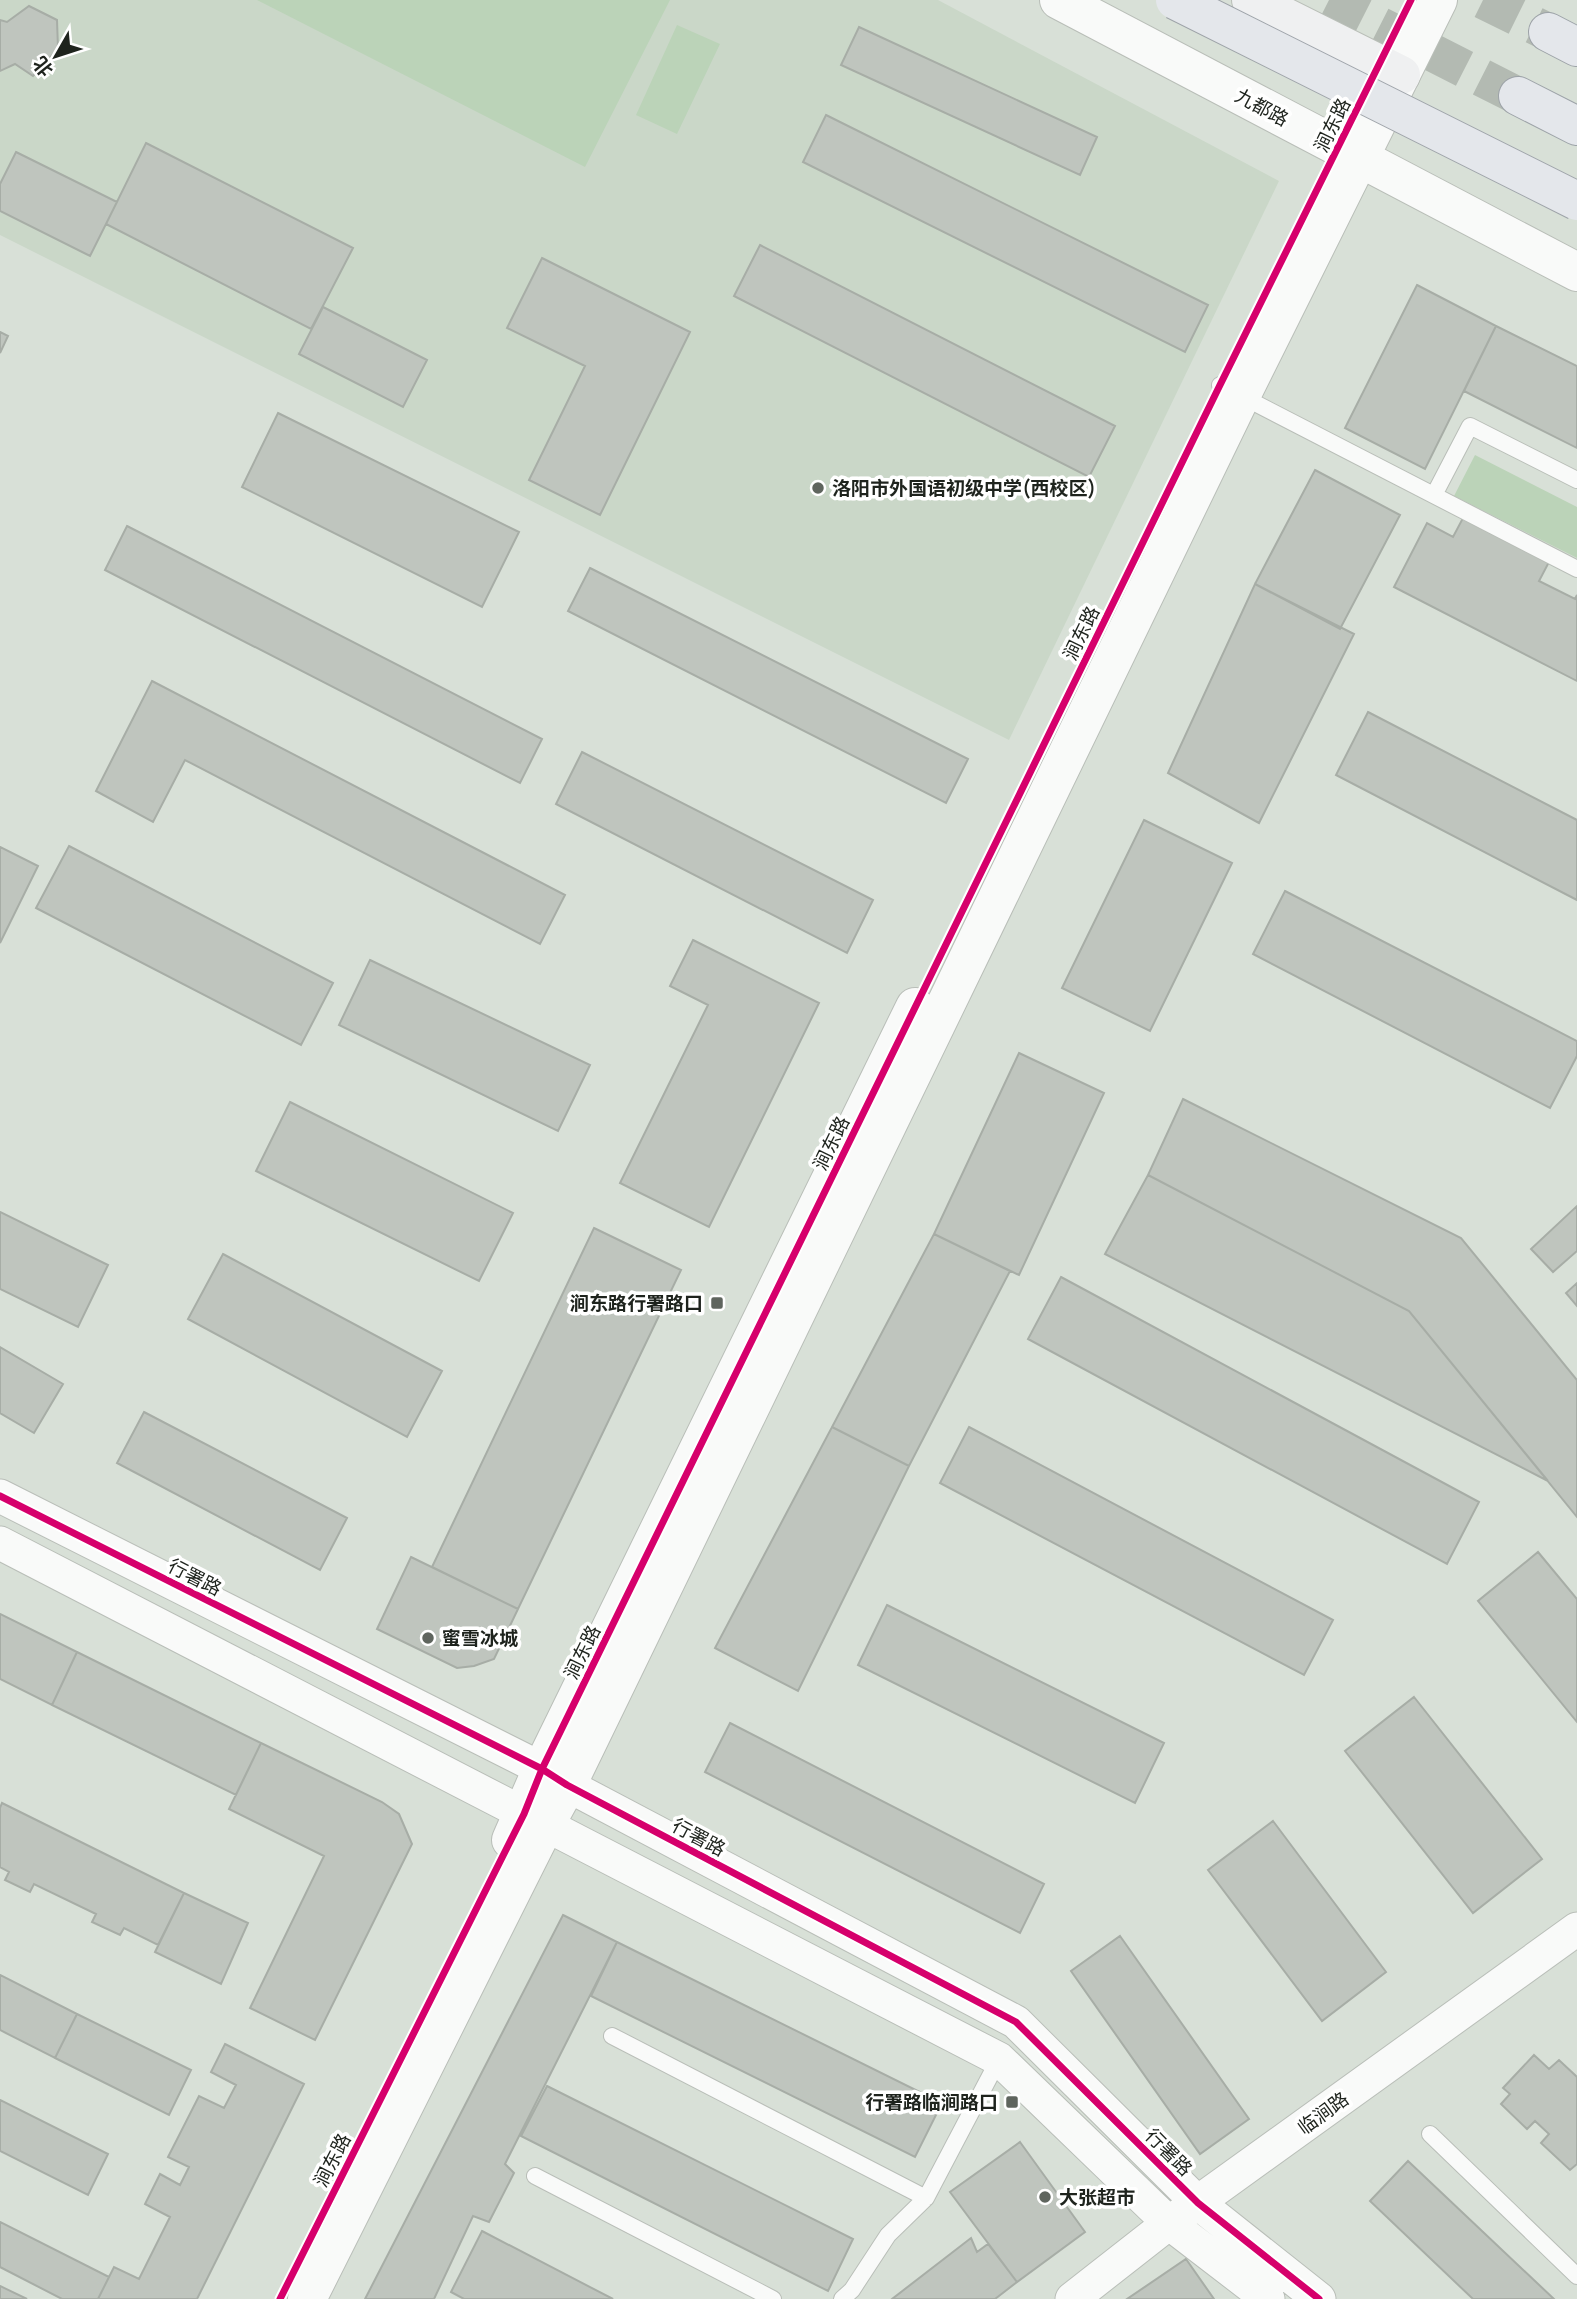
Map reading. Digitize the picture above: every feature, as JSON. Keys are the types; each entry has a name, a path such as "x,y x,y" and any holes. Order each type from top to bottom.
{"main road":[{"path":"1175,0 1577,201"},
{"path":"1251,0 1390,69"},
{"path":"1518,96 1577,126"}],"street":[{"name":"九都路","path":"1059,0 1577,272"},
{"name":"涧东路","path":"1390,69 1411,0"},
{"name":"涧东路","path":"307,2299 555,1777 1231,391 1390,69 1438,0"},
{"name":"行署路","path":"0,1496 555,1777 1016,2022 1198,2203 1319,2299"},
{"path":"0,1543 999,2060 1169,2223 1268,2299"},
{"name":"涧东路","path":"280,2299 535,1819"},
{"name":"临涧路","path":"1072,2299 1169,2223 1577,1929"}],"lane":[{"path":"1231,391 1577,569"},
{"path":"1434,495 1470,426 1577,480"},
{"path":"612,2036 926,2198"},
{"path":"842,2299 852,2290 888,2235 926,2198 999,2060"},
{"path":"1430,2134 1577,2276"},
{"path":"535,2176 773,2299"}],"shaded area":[{"name":"洛阳市外国语初级中学(西校区)","path":"0,0 938,0 1279,181 1009,740 0,235"}],"green space":[{"path":"257,0 670,0 585,167"},
{"path":"677,25 720,44 677,134 636,115"},
{"path":"1475,455 1577,507 1577,558 1454,496"}],"building":[{"path":"29,6 57,20 58,49 33,76 15,64 0,71 0,20 7,22"},
{"path":"859,27 1097,137 1080,175 841,65"},
{"path":"826,115 1208,305 1185,352 803,162"},
{"path":"146,143 353,248 311,329 106,224"},
{"path":"16,152 117,202 90,256 0,211 0,184"},
{"path":"760,245 1115,426 1089,477 734,296"},
{"path":"542,258 690,332 600,515 529,480 585,366 507,328"},
{"path":"1417,285 1496,326 1425,469 1345,428"},
{"path":"323,307 427,360 403,407 299,354"},
{"path":"1496,326 1577,366 1577,448 1464,391"},
{"path":"0,332 8,336 0,353"},
{"path":"278,413 519,532 482,607 242,487"},
{"path":"1315,470 1400,515 1340,629 1255,584"},
{"path":"1463,518 1549,562 1539,581 1575,599 1577,595 1577,681 1394,587 1427,523 1453,537"},
{"path":"127,526 542,739 520,783 105,570"},
{"path":"590,568 968,759 946,803 568,611"},
{"path":"1255,584 1354,634 1259,823 1168,773"},
{"path":"152,681 565,895 540,944 185,760 153,822 96,791"},
{"path":"1368,712 1577,820 1577,900 1336,775"},
{"path":"582,752 873,900 847,953 556,804"},
{"path":"1144,820 1232,863 1150,1031 1062,988"},
{"path":"69,846 333,983 301,1045 36,908"},
{"path":"0,847 38,866 0,943"},
{"path":"1285,891 1577,1041 1577,1056 1550,1108 1253,954"},
{"path":"693,940 819,1003 709,1227 620,1183 708,1005 670,986"},
{"path":"370,960 590,1065 558,1131 339,1025"},
{"path":"1019,1053 1104,1093 1019,1275 934,1234"},
{"path":"1183,1099 1461,1238 1577,1380 1577,1517 1409,1311 1148,1175"},
{"path":"290,1102 513,1213 479,1281 256,1171"},
{"path":"1148,1175 1409,1311 1548,1481 1105,1254"},
{"path":"1577,1206 1577,1251 1553,1272 1531,1249"},
{"path":"0,1212 108,1265 78,1327 0,1289"},
{"path":"594,1228 681,1270 518,1609 432,1567"},
{"path":"934,1234 1010,1271 909,1466 832,1427"},
{"path":"223,1254 442,1371 407,1437 188,1319"},
{"path":"1061,1277 1479,1502 1447,1564 1028,1339"},
{"path":"1577,1283 1577,1306 1566,1293"},
{"path":"0,1347 63,1384 34,1433 0,1413"},
{"path":"144,1412 347,1518 320,1570 117,1463"},
{"path":"832,1427 909,1466 798,1691 715,1648"},
{"path":"969,1427 1333,1620 1304,1675 940,1483"},
{"path":"1538,1552 1577,1599 1577,1722 1478,1601"},
{"path":"411,1557 518,1609 494,1659 457,1668 377,1629"},
{"path":"887,1605 1164,1743 1135,1803 858,1665"},
{"path":"0,1614 77,1652 52,1705 0,1679"},
{"path":"77,1652 261,1743 236,1795 52,1705"},
{"path":"1414,1697 1542,1859 1473,1913 1345,1751"},
{"path":"730,1723 1044,1884 1020,1933 705,1772"},
{"path":"261,1743 382,1802 399,1814 412,1844 315,2040 250,2008 324,1856 229,1809"},
{"path":"2,1803 184,1893 158,1945 124,1928 120,1935 92,1922 96,1914 34,1884 30,1892 5,1880 9,1872 0,1867"},
{"path":"1273,1821 1386,1972 1322,2021 1208,1870"},
{"path":"184,1893 248,1923 221,1984 155,1952"},
{"path":"563,1915 617,1942 505,2164 514,2173 489,2222 473,2216 434,2299 365,2299"},
{"path":"1120,1936 1249,2119 1200,2154 1071,1971"},
{"path":"617,1942 942,2103 915,2157 591,1996"},
{"path":"0,1975 77,2014 55,2058 0,2030"},
{"path":"77,2014 191,2070 169,2115 55,2058"},
{"path":"225,2044 304,2084 197,2299 98,2299 114,2267 139,2279 170,2217 145,2204 160,2174 180,2185 189,2167 168,2157 199,2096 224,2108 236,2085 211,2072"},
{"path":"1534,2055 1549,2069 1559,2060 1577,2077 1577,2164 1570,2170 1541,2143 1549,2134 1535,2121 1527,2129 1501,2104 1510,2094 1503,2088"},
{"path":"547,2086 853,2239 828,2291 521,2136"},
{"path":"0,2100 108,2154 88,2195 0,2151"},
{"path":"1020,2142 1085,2232 1017,2282 950,2192"},
{"path":"1408,2161 1554,2299 1473,2299 1370,2201"},
{"path":"0,2222 109,2277 98,2299 62,2299 0,2267"},
{"path":"482,2231 613,2299 464,2299 451,2292"},
{"path":"971,2238 977,2252 988,2244 1017,2282 995,2299 892,2299"},
{"path":"1186,2259 1214,2299 1127,2299"},
{"path":"0,2286 27,2299 0,2299"}],"tunnel":[{"path":"1329,0 1518,96"},
{"path":"1483,0 1548,32"}],"cycle path":[{"path":"280,2299 524,1814 542,1769 1411,0"},
{"path":"0,1496 542,1769 567,1785 1016,2022 1198,2203 1319,2299"}],"place":[{"name":"洛阳市外国语初级中学(西校区)","path":"818,488"},
{"name":"涧东路行署路口","path":"717,1303"},
{"name":"蜜雪冰城","path":"428,1638"},
{"name":"行署路临涧路口","path":"1012,2102"},
{"name":"大张超市","path":"1045,2197"}]}
